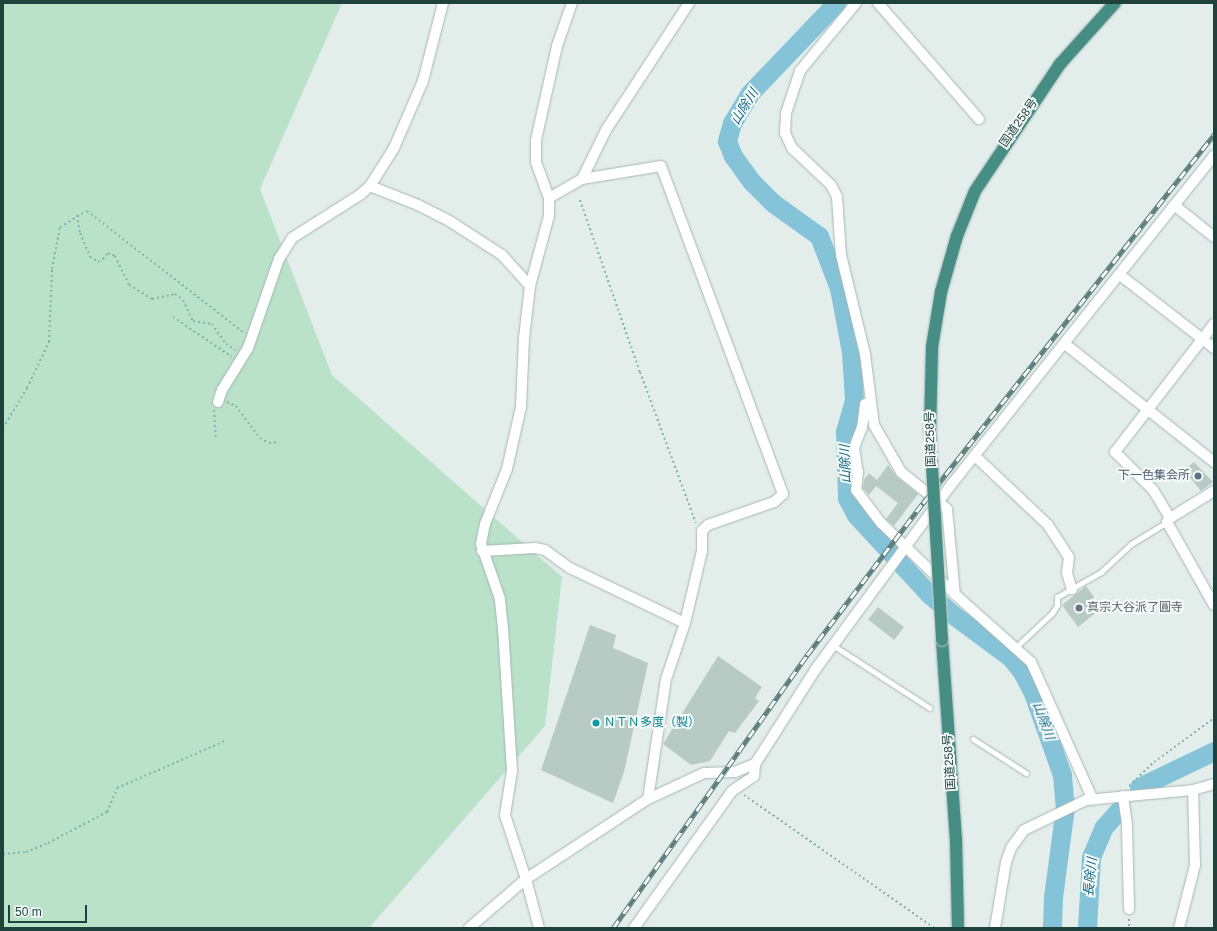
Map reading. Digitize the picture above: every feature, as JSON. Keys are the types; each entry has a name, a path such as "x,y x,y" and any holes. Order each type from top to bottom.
{"highway":[{"name":"国道258号","path":"958,928 956,839 942,640 930,431 932,347 941,292 957,236 975,191 1060,64 1115,3"}],"street":[{"path":"218,402 222,390 243,359 280,259 292,238 329,213 351,203 370,186 394,148 423,81 443,3"},
{"path":"539,928 526,879 505,815 512,771 512,735 500,600 481,544 485,524 507,469 521,407 524,338 530,286 549,216 549,198 536,162 536,140 555,53 572,3"},
{"path":"582,179 606,130 689,3"},
{"path":"856,3 800,71 786,113 785,133 792,148 832,185 837,197 841,255 865,354 871,416 884,446 901,472 947,509 955,595"},
{"path":"878,3 980,119"},
{"path":"634,928 736,788 754,776 755,764 834,646 892,564 975,456 1214,155"},
{"path":"549,198 582,179 662,166 783,494 774,502 708,525 702,530 702,551 685,623 666,678 648,799"},
{"path":"370,186 418,204 451,222 502,255 530,286"},
{"path":"1174,205 1214,237"},
{"path":"1120,275 1214,348"},
{"path":"1214,324 1115,452 1153,490 1214,605"},
{"path":"1065,344 1214,462"},
{"path":"868,384 864,388 865,417 854,448 858,472 856,490 881,523 907,545 955,595 1016,647 1031,662 1090,800"},
{"path":"975,456 1048,525 1069,557 1067,573 1072,589"},
{"path":"1169,520 1214,491"},
{"path":"482,550 535,548 545,550 570,568 685,623"},
{"path":"469,928 526,879 648,799 704,773 735,772 755,764"},
{"path":"995,928 1011,848 1024,830 1055,814 1090,800 1193,790 1214,784"},
{"path":"1179,928 1195,865 1193,790"},
{"path":"1123,796 1127,826 1129,909"}],"lane":[{"path":"1016,647 1052,613 1057,605 1057,598 1101,572 1131,544 1169,520"},
{"path":"834,646 930,708"},
{"path":"973,739 1026,773"}],"path":[{"path":"580,200 687,501 702,530"},
{"path":"3,428 27,388 49,342 52,269 60,227 77,215 87,211 92,213 251,336"},
{"path":"77,215 80,234 90,257 98,262 104,260 108,253 115,256 130,284 152,299 175,294 183,300 193,321 212,324 226,344 243,359"},
{"path":"173,318 243,359"},
{"path":"216,437 214,405 222,400 236,406 260,438 269,443 279,442"},
{"path":"1123,796 1140,774 1214,718"},
{"path":"3,854 26,852 48,843 107,812 117,788 225,741"},
{"path":"736,788 935,928"}],"green space":[{"path":"3,3 342,3 260,189 332,375 562,577 545,726 369,928 3,928"}],"building":[{"name":"下一色集会所","path":"1194,462 1213,482 1201,491 1184,470"},
{"path":"888,465 897,477 918,494 894,526 886,519 898,503 876,486 869,495 863,488 864,480 869,473 877,480"},
{"name":"真宗大谷派了圓寺","path":"1086,586 1094,597 1089,604 1098,611 1078,627 1062,605"},
{"path":"878,607 904,627 894,640 868,620"},
{"name":"ＮＴＮ多度（製）","path":"590,625 616,635 613,648 648,663 624,772 613,803 541,770"},
{"path":"718,656 762,687 755,698 759,701 735,733 729,731 710,761 691,765 663,744"}],"waterway":[{"name":"山除川","path":"836,3 750,93 732,123 727,141 733,156 751,181 773,203 819,236 839,288 851,352 854,400 845,431 847,498 856,515 929,594 952,614 1010,657 1021,670 1033,693 1062,775 1065,807 1053,897 1052,928"},
{"name":"長除川","path":"1139,787 1214,751"},
{"name":"長除川","path":"1087,928 1091,857 1104,827 1119,810"}],"railway":[{"path":"613,928 807,655 923,503 1214,134"}],"place":[{"name":"下一色集会所","path":"1198,476"},
{"name":"真宗大谷派了圓寺","path":"1079,608"},
{"name":"ＮＴＮ多度（製）","path":"596,723"}]}
